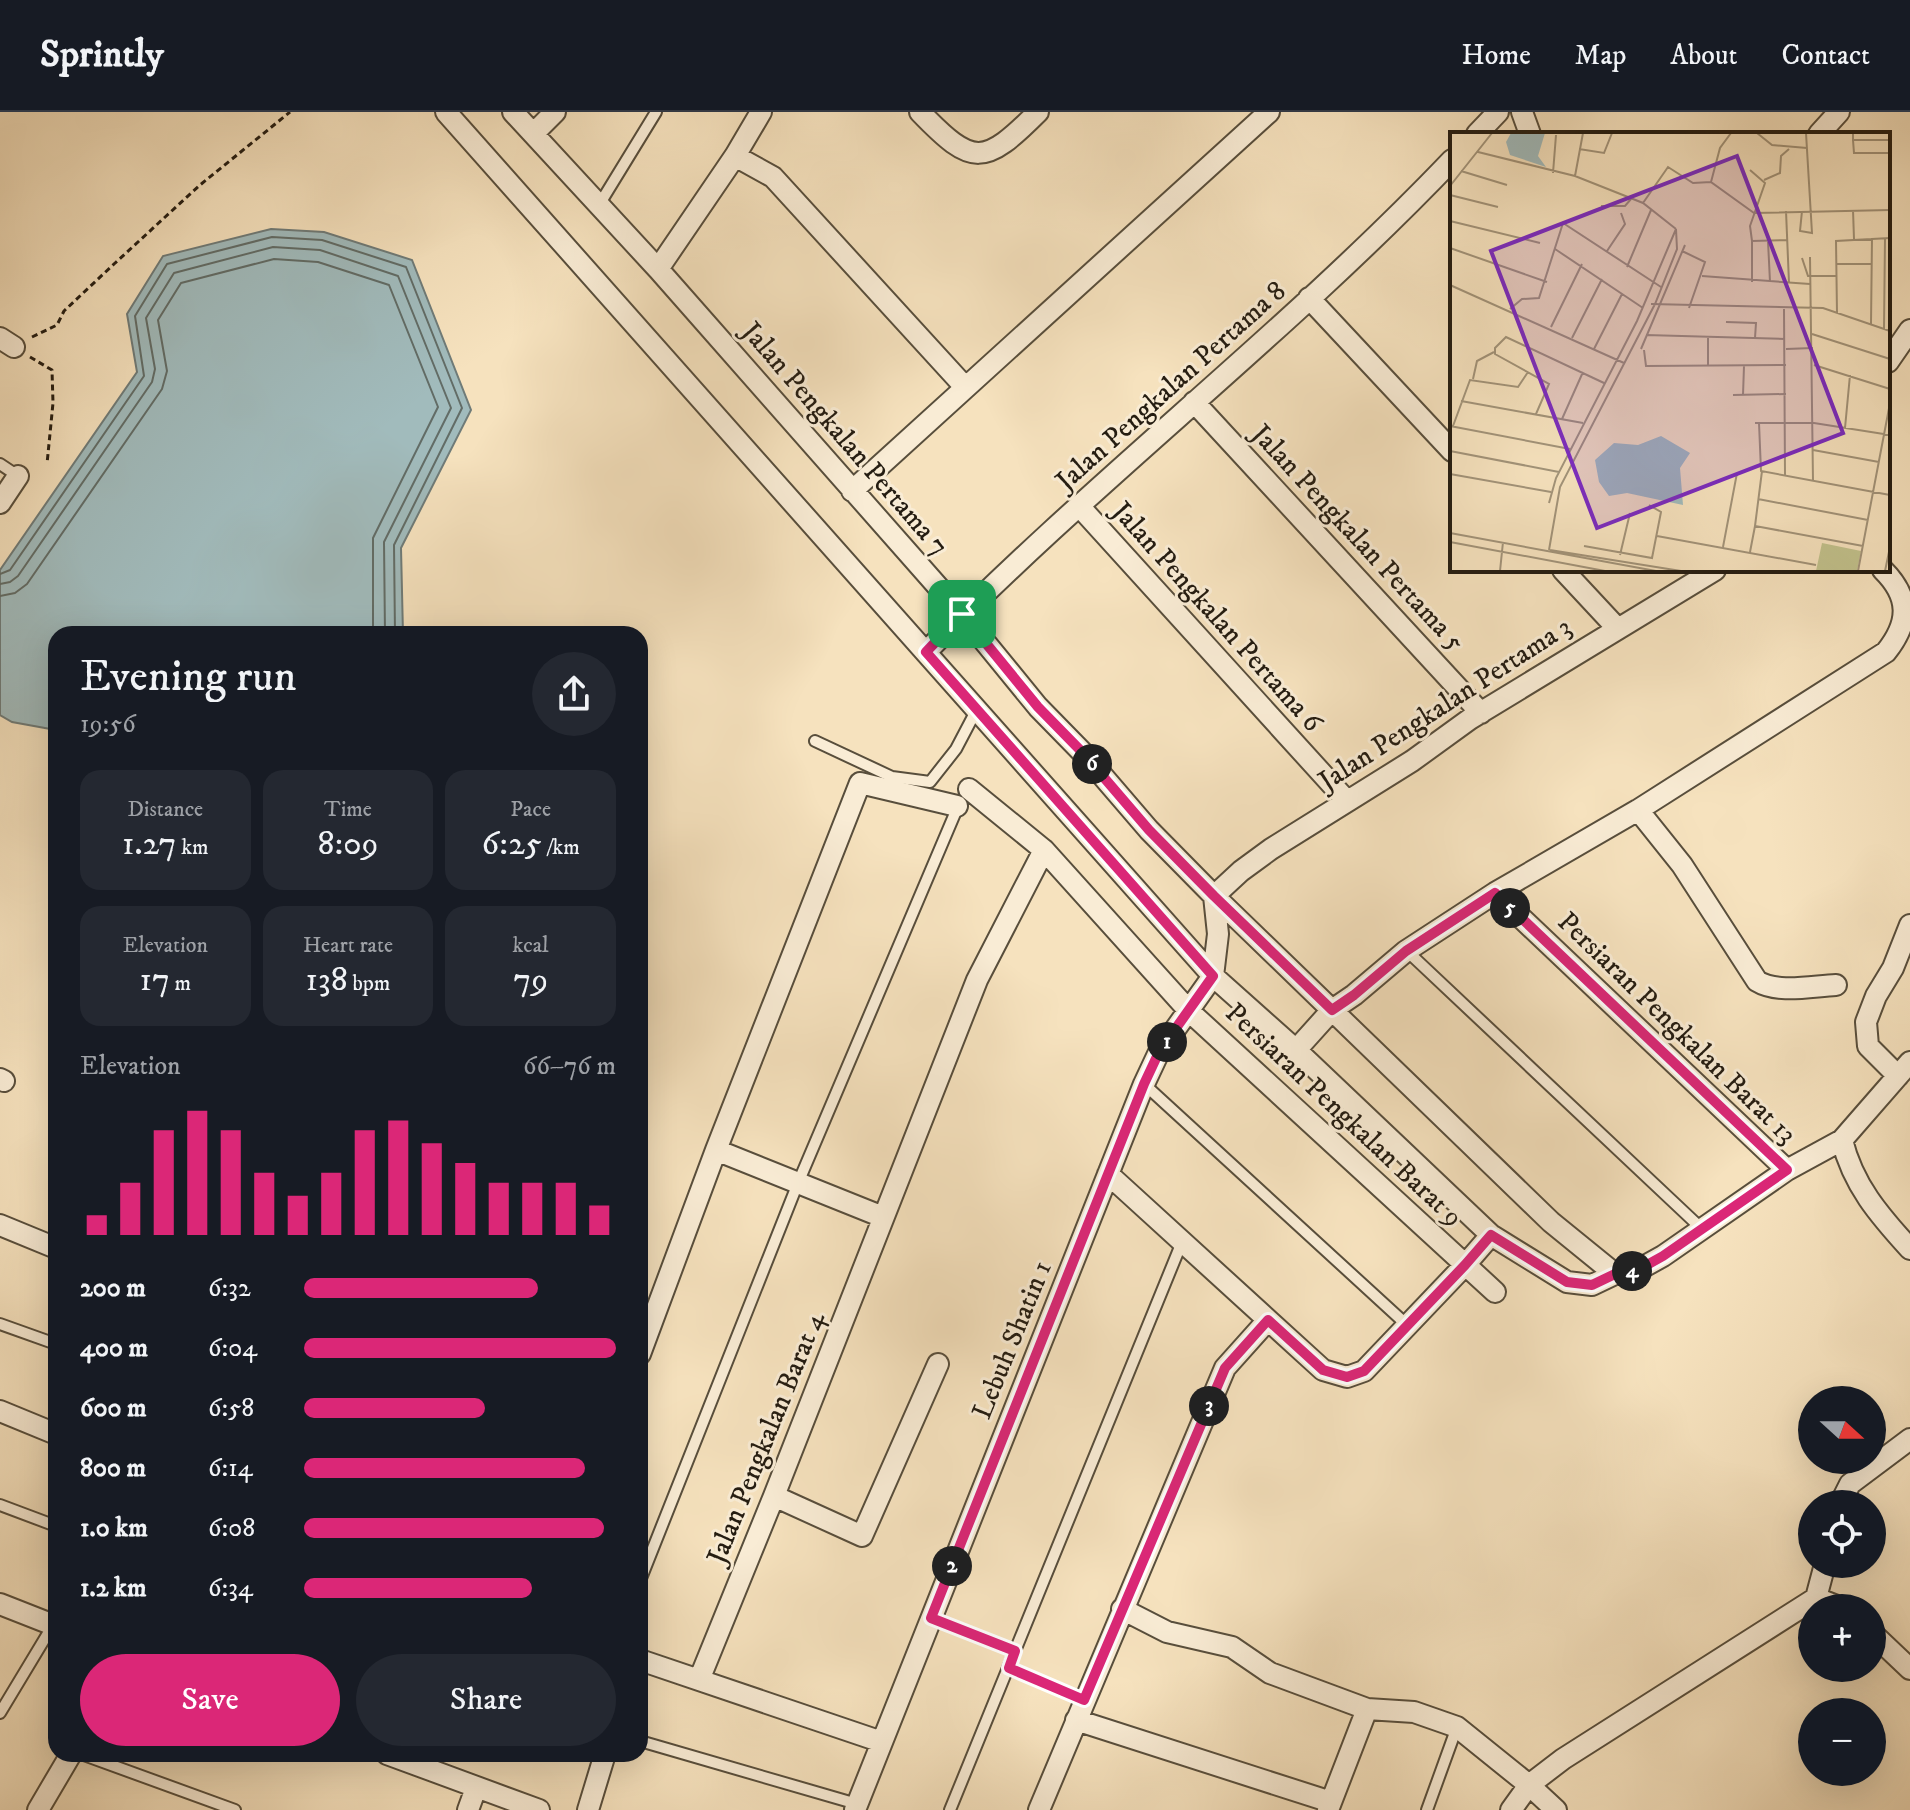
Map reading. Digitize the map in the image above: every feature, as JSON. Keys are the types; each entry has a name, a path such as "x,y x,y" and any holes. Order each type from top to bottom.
{"street":[{"path":"446,112 1213,976 1296,1050 1491,1235 1567,1282 1592,1285 1615,1274 1636,1271 1663,1256 1787,1170 1842,1140 1904,1069 1868,1046 1866,1022 1910,925"},
{"name":"Jalan Pengkalan Pertama 7","path":"513,112 658,269 962,614 1038,707 1214,896 1551,1222 1615,1274"},
{"path":"534,133 555,112"},
{"path":"658,269 761,112"},
{"path":"920,112 946,138 973,154 989,153 1038,112"},
{"path":"852,491 1269,112"},
{"path":"1479,132 1498,112"},
{"path":"1522,112 1529,132"},
{"path":"1821,132 1839,112"},
{"path":"735,156 773,177 965,387"},
{"name":"Jalan Pengkalan Pertama 8","path":"926,652 962,614 1309,298 1450,162"},
{"path":"1309,298 1450,449"},
{"path":"1890,359 1910,330"},
{"name":"Jalan Pengkalan Pertama 5","path":"1194,402 1481,713"},
{"path":"0,503 18,476"},
{"name":"Jalan Pengkalan Pertama 6","path":"1080,507 1346,800"},
{"path":"1565,572 1617,628"},
{"name":"Jalan Pengkalan Pertama 3","path":"1214,896 1241,871 1346,800 1412,761 1481,713 1617,628 1712,572"},
{"path":"1296,1050 1332,1010 1406,951 1495,893 1638,810 1886,652 1898,640 1908,611 1907,596 1885,572"},
{"path":"648,1333 860,783 963,798"},
{"name":"Persiaran Pengkalan Barat 9","path":"963,798 1044,850 1190,1012 1495,1292"},
{"path":"1638,810 1682,865 1757,981 1766,987 1784,988 1836,985"},
{"name":"Jalan Pengkalan Barat 4","path":"699,1680 977,980 1044,850"},
{"name":"Persiaran Pengkalan Barat 13","path":"1495,893 1787,1170"},
{"name":"Lebuh Shatin 1","path":"856,1807 1144,1084 1159,1052 1213,976 1218,934 1214,896"},
{"path":"1842,1140 1848,1165 1875,1210 1910,1249"},
{"path":"716,1150 883,1217"},
{"path":"1108,1174 1323,1370 1347,1377 1364,1371 1491,1235"},
{"path":"0,1225 48,1245"},
{"path":"1039,1810 1225,1368 1268,1320"},
{"path":"774,1496 862,1536 938,1364"},
{"path":"0,1411 48,1431"},
{"path":"1847,1490 1850,1484 1910,1439"},
{"path":"0,1604 48,1623"},
{"path":"1122,1609 1167,1632 1232,1647 1270,1673 1367,1709 1414,1712 1457,1727 1556,1810"},
{"path":"1511,1810 1529,1785 1563,1759 1798,1609"},
{"path":"1886,1646 1910,1669"},
{"path":"648,1663 882,1742"},
{"path":"1076,1720 1329,1806 1367,1709"},
{"path":"38,1810 66,1762"},
{"path":"408,1762 539,1810"},
{"path":"588,1810 603,1762"},
{"path":"468,1810 476,1788"}],"lane":[{"path":"599,205 656,112"},
{"path":"0,464 18,476"},
{"path":"815,741 892,777 930,782 956,749 977,709"},
{"path":"648,1561 798,1183 963,798"},
{"path":"1406,951 1702,1229"},
{"path":"1144,1084 1407,1325"},
{"path":"950,1810 1182,1242"},
{"path":"0,1324 48,1341"},
{"path":"0,1505 48,1523"},
{"path":"931,1618 1015,1651"},
{"path":"0,1713 48,1637"},
{"path":"1009,1668 1084,1700"},
{"path":"1427,1810 1457,1727"},
{"path":"648,1743 856,1807"},
{"path":"103,1762 235,1810"}],"path":[{"path":"7,342 57,325 64,311 200,185 290,112"},
{"path":"7,342 52,370 53,403 47,464"}],"water":[{"path":"271,229 324,232 412,260 471,410 401,548 403,626 48,626 48,729 12,722 0,715 0,570 137,372 127,314 163,256"}],"route":[{"path":"962,614 1038,707 1082,752 1149,830 1332,1010 1406,951 1495,893 1787,1170 1663,1256 1636,1271 1615,1274 1592,1285 1567,1282 1491,1235 1364,1371 1347,1377 1323,1370 1268,1320 1225,1368 1084,1700 1009,1668 1015,1651 931,1618 1144,1084 1159,1052 1213,976 926,652 962,614"}]}
